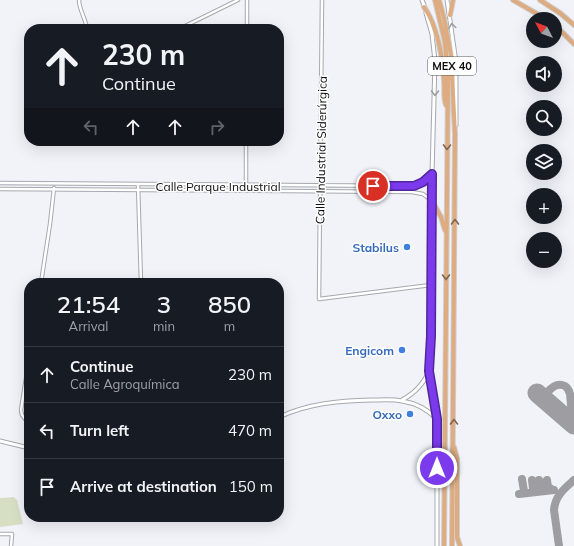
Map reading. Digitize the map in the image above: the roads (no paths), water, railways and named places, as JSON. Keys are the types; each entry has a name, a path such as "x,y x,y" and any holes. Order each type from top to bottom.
{"highway":[{"name":"MEX 40","path":"435,0 443,30 448,77 444,490 446,497 445,546"},
{"name":"MEX 40","path":"439,0 452,54 455,134 454,446 452,546"},
{"path":"450,15 453,0"},
{"path":"513,0 534,12"},
{"path":"540,0 560,13 574,25"},
{"path":"424,7 432,22 439,46 447,108"},
{"path":"562,32 574,44"},
{"path":"432,201 439,213 446,232"},
{"path":"432,213 439,213"},
{"path":"454,446 457,459 456,527 460,546"}],"street":[{"path":"79,0 86,24"},
{"path":"189,24 238,0"},
{"path":"247,0 247,24"},
{"name":"Calle Industrial Siderúrgica","path":"322,0 319,299 432,285"},
{"path":"422,0 432,34 435,54 432,174 432,285 429,371 437,419 437,546"},
{"path":"447,0 457,69 455,134"},
{"path":"246,146 246,191"},
{"name":"Calle Parque Industrial","path":"0,184 408,186 418,185 426,181 432,174"},
{"path":"42,278 54,184"},
{"path":"138,185 141,278"},
{"path":"367,186 367,191"},
{"path":"388,186 388,192"},
{"path":"408,186 408,192"},
{"path":"0,189 408,192 419,193 432,201"},
{"path":"402,400 412,394 420,386 429,371"},
{"path":"24,390 21,410 24,418"},
{"path":"284,415 318,404 402,400 422,407 437,419"},
{"path":"0,441 24,447"},
{"path":"0,534 12,534 11,546"}],"place":[{"name":"Stabilus","path":"407,247"},
{"name":"Engicom","path":"402,350"},
{"name":"Oxxo","path":"410,414"}]}
